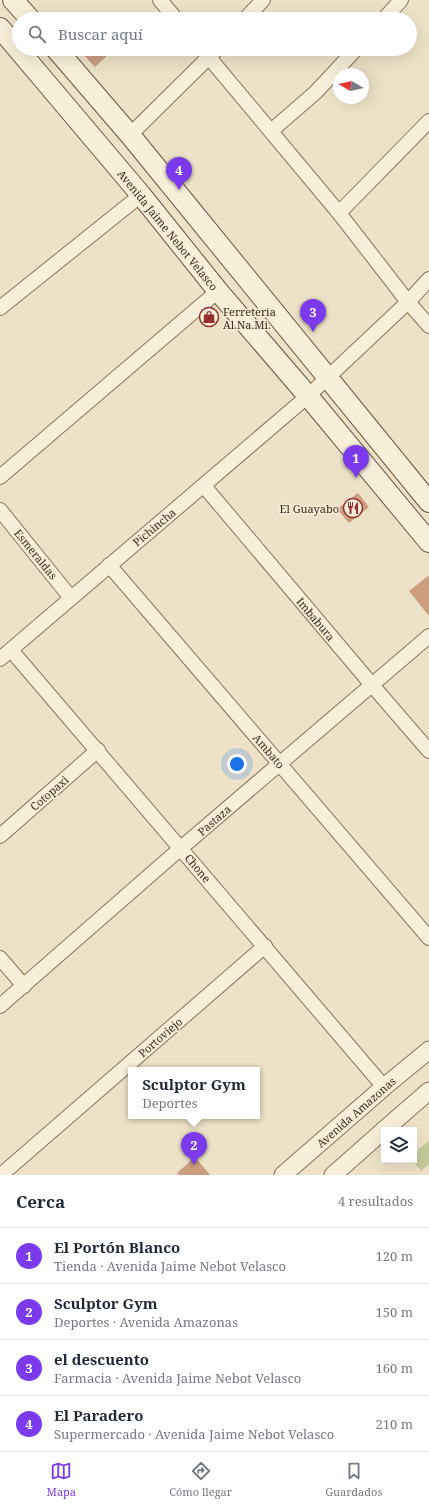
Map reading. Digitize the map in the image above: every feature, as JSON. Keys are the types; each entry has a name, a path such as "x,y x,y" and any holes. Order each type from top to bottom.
{"main road":[{"path":"13,0 24,12"},
{"name":"Avenida Jaime Nebot Velasco","path":"0,28 12,42"},
{"name":"Avenida Jaime Nebot Velasco","path":"24,56 141,195 218,291 308,396 429,542"},
{"path":"62,56 130,135 429,502"}],"street":[{"path":"160,0 170,12"},
{"path":"252,12 263,0"},
{"path":"390,12 400,0"},
{"path":"130,135 206,56"},
{"path":"213,56 271,131 340,213 408,302 429,326"},
{"path":"271,131 316,92 349,56"},
{"path":"340,213 429,121"},
{"path":"2,303 141,195"},
{"name":"Pichincha","path":"0,659 308,396 408,302 429,279"},
{"path":"0,478 218,291"},
{"name":"Imbabura","path":"204,486 372,685 429,750"},
{"name":"Esmeraldas","path":"0,510 71,598"},
{"name":"Ambato","path":"109,565 429,938"},
{"name":"Pastaza","path":"0,1006 181,848 429,636"},
{"name":"Chone","path":"11,650 98,750 384,1087"},
{"name":"Cotopaxi","path":"0,836 98,750"},
{"name":"Portoviejo","path":"1,1175 265,946"},
{"path":"0,958 24,986"},
{"name":"Avenida Amazonas","path":"283,1175 429,1050"},
{"path":"387,1127 429,1091"},
{"path":"332,1175 381,1133"}],"green space":[{"path":"429,1141 429,1164 421,1171 414,1163 417,1163 417,1151"}],"building":[{"path":"85,56 107,56 95,67"},
{"name":"Ferreteria Al.Na.Mi.","path":"210,308 217,317 208,325 201,317"},
{"name":"El Guayabo","path":"358,493 369,507 349,523 337,509"},
{"path":"428,576 429,577 429,616 409,591"},
{"path":"195,1157 210,1175 179,1175 177,1173"}],"place":[{"name":"El Paradero","path":"179,190"},
{"name":"Ferreteria Al.Na.Mi.","path":"209,317"},
{"name":"el descuento","path":"313,332"},
{"name":"El Portón Blanco","path":"356,478"},
{"name":"El Guayabo","path":"353,508"},
{"name":"Sculptor Gym","path":"194,1165"}]}
